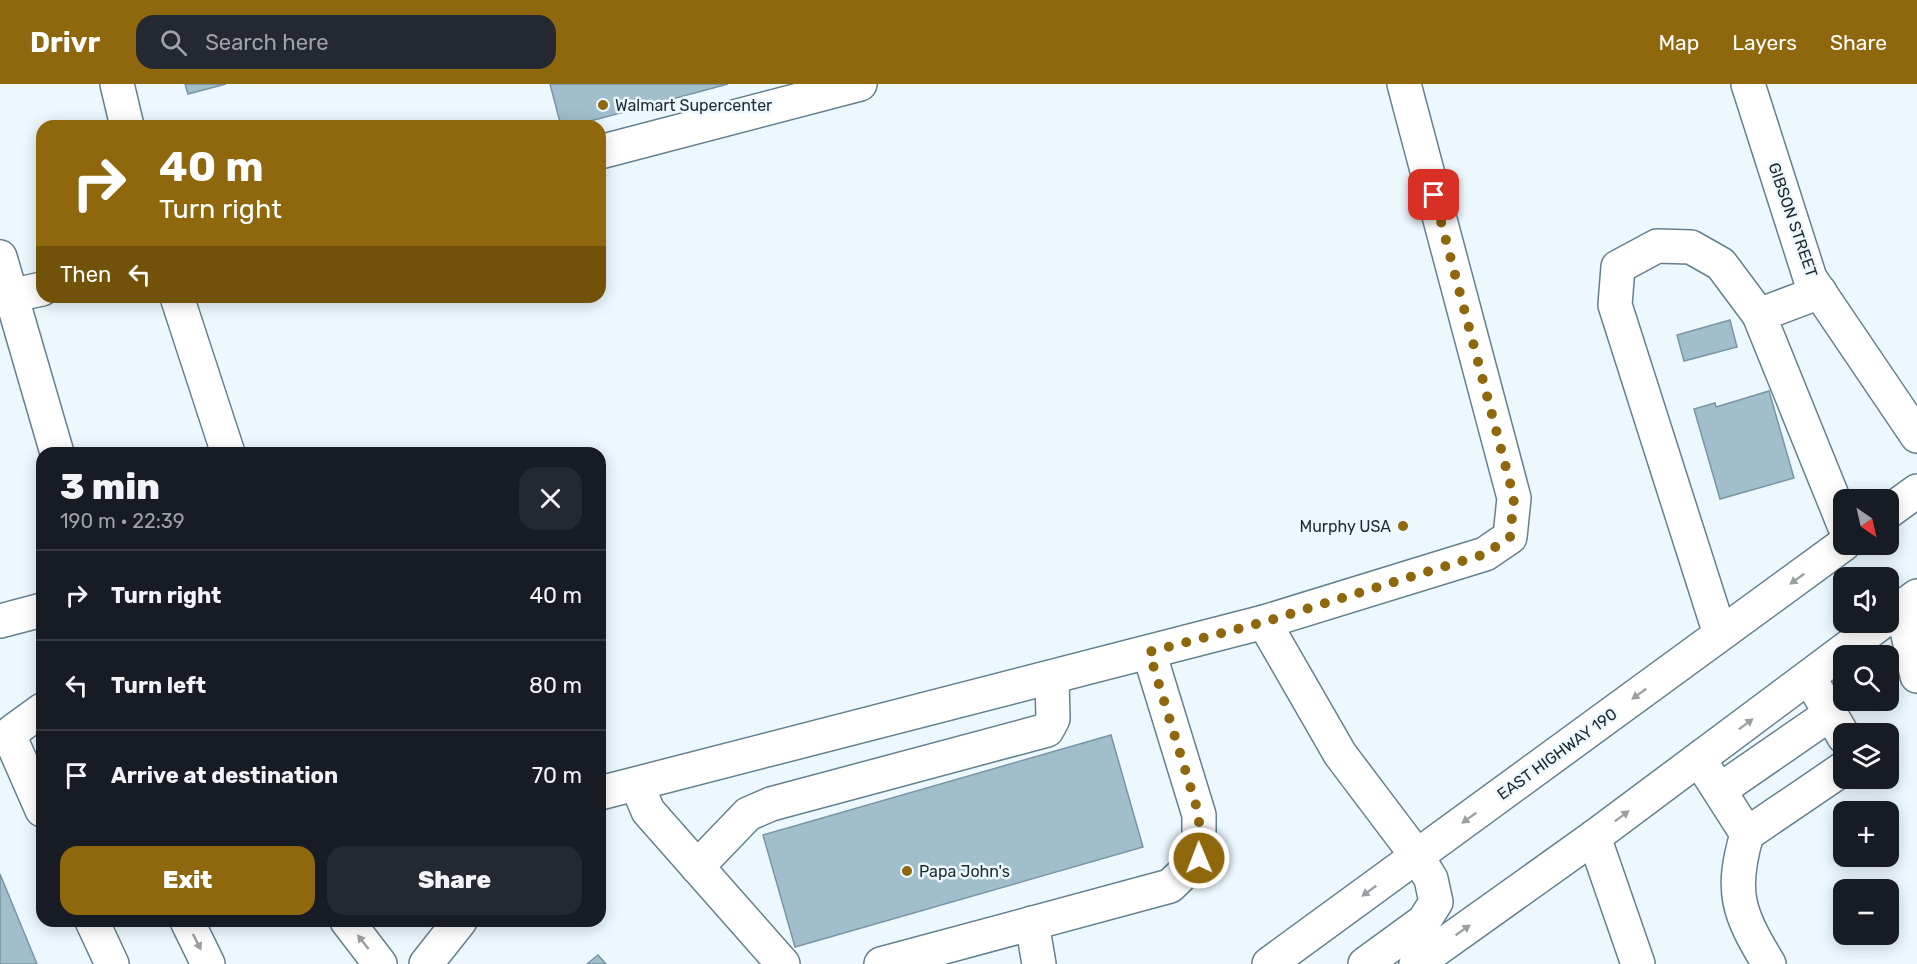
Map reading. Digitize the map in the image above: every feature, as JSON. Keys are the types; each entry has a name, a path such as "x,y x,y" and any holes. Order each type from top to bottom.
{"main road":[{"path":"117,84 126,120"},
{"path":"606,150 860,84"},
{"path":"606,792 1264,622 1485,554 1510,537 1514,498 1404,84"},
{"name":"GIBSON STREET","path":"1748,84 1810,278 1917,435"},
{"path":"1720,634 1615,304 1618,267 1657,246 1691,247 1721,264 1759,315 1833,498"},
{"path":"0,257 9,296 57,447"},
{"path":"9,296 36,290"},
{"path":"1759,315 1820,292"},
{"path":"179,303 226,447"},
{"path":"1899,504 1917,491"},
{"name":"EAST HIGHWAY 190","path":"1269,964 1833,552"},
{"path":"0,621 36,612"},
{"path":"1899,618 1917,676"},
{"path":"1264,622 1340,754 1431,879 1436,902 1424,921 1365,964"},
{"path":"1416,964 1594,837 1868,633"},
{"path":"881,964 1170,886 1199,858 1199,815 1149,652"},
{"path":"1809,677 1836,723"},
{"path":"697,867 748,814 771,804 1047,730 1053,719 1052,678"},
{"path":"36,714 13,731 12,744 36,797"},
{"path":"1720,790 1833,727"},
{"path":"1699,759 1747,834"},
{"path":"1768,964 1748,929 1737,892 1737,868 1747,834 1833,775"},
{"path":"637,784 648,811 783,964"},
{"path":"1594,837 1638,964"},
{"path":"1032,923 1039,964"},
{"path":"95,927 112,964"},
{"path":"190,927 208,964"},
{"path":"352,927 380,964"},
{"path":"426,964 455,927"}],"building":[{"path":"185,84 226,84 188,94"},
{"name":"Walmart Supercenter","path":"550,84 728,84 594,120 559,120"},
{"path":"1730,320 1737,347 1684,361 1677,335"},
{"path":"1769,391 1794,478 1720,499 1694,409 1715,403 1716,407"},
{"path":"1111,735 1143,847 795,947 763,835"},
{"path":"0,874 37,964 0,964"},
{"path":"598,955 606,964 587,964"}],"place":[{"name":"Walmart Supercenter","path":"603,105"},
{"name":"Murphy USA","path":"1403,526"},
{"name":"Papa John's","path":"907,871"}],"route":[{"path":"1199,858 1199,815 1149,652 1264,622 1485,554 1510,537 1514,498 1434,195"}]}
